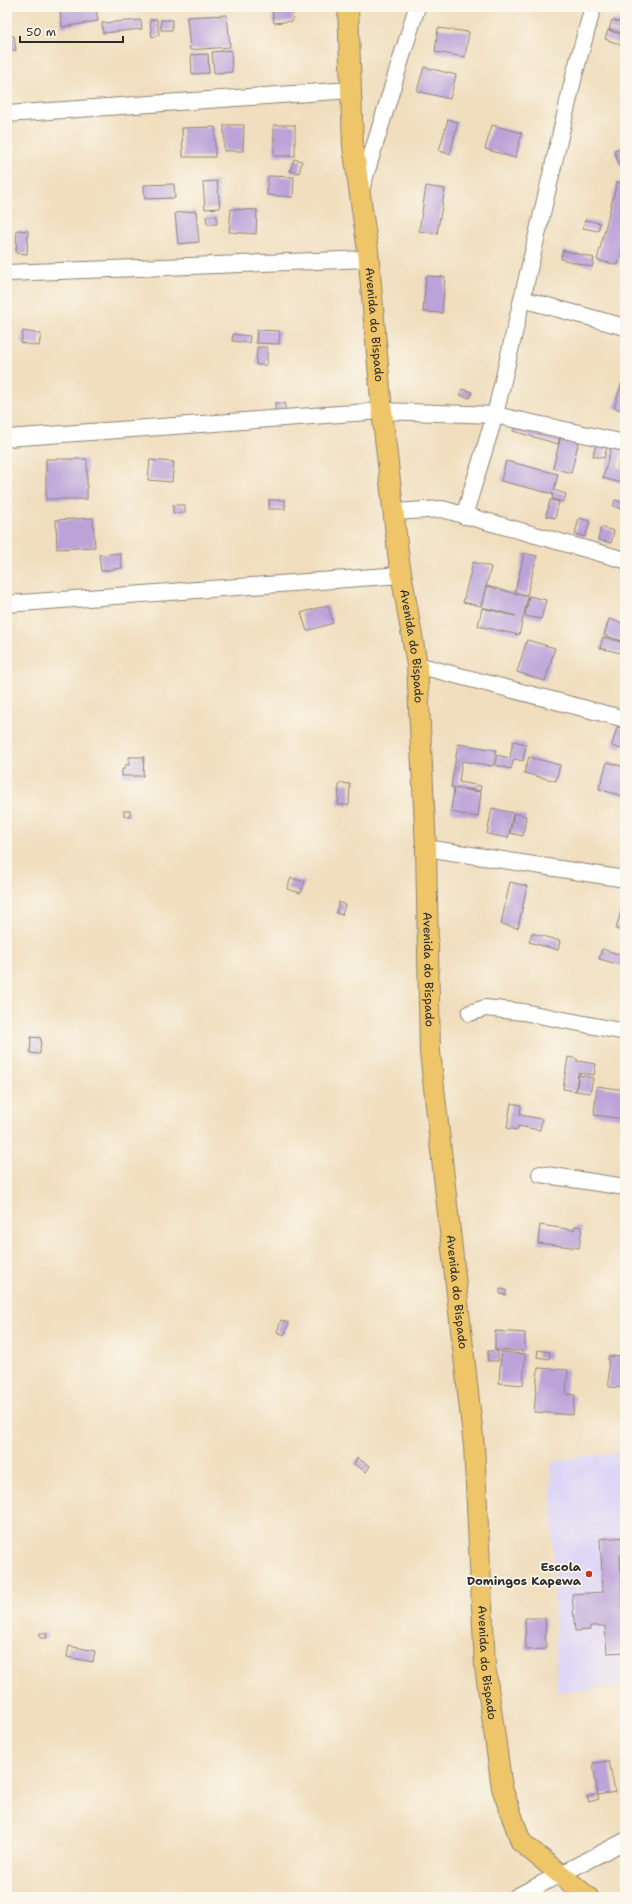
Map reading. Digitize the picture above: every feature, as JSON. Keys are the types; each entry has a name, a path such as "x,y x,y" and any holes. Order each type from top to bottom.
{"main road":[{"name":"Avenida do Bispado","path":"348,7 353,146 368,258 382,411 401,575 417,665 426,848 430,1052 474,1446 485,1666 502,1788 521,1842 588,1897"}],"street":[{"path":"360,195 417,7"},
{"path":"464,516 495,415 575,72 593,7"},
{"path":"7,114 351,90"},
{"path":"7,273 368,258"},
{"path":"522,299 625,327"},
{"path":"7,438 382,411 495,415 625,443"},
{"path":"394,512 442,509 625,560"},
{"path":"7,604 401,575"},
{"path":"417,665 625,719"},
{"path":"426,848 625,879"},
{"path":"470,1014 485,1008 523,1012 625,1032"},
{"path":"540,1174 625,1187"},
{"path":"516,1897 625,1841"}],"shaded area":[{"name":"Escola Domingos Kapewa","path":"625,1452 625,1686 557,1692 551,1462 583,1456"}],"building":[{"path":"81,7 96,7 98,21 62,27 60,10"},
{"path":"224,7 257,7 257,8 224,9"},
{"path":"625,7 625,23 619,21"},
{"path":"291,8 293,21 274,23 272,10"},
{"path":"227,15 230,47 190,50 187,17"},
{"path":"157,19 159,35 152,37 150,20"},
{"path":"141,20 142,29 103,33 102,23"},
{"path":"161,20 172,20 172,30 161,30"},
{"path":"612,20 625,24 625,34 609,29"},
{"path":"438,28 469,32 465,57 435,52"},
{"path":"608,30 625,36 622,45 605,39"},
{"path":"7,36 14,36 16,50 8,51"},
{"path":"231,50 232,72 214,73 212,52"},
{"path":"208,54 209,73 192,74 191,55"},
{"path":"424,67 456,75 450,99 417,91"},
{"path":"448,119 458,122 450,154 439,151"},
{"path":"224,125 244,125 243,151 224,151"},
{"path":"274,125 295,125 295,156 274,156"},
{"path":"492,125 522,133 515,158 485,149"},
{"path":"215,127 215,157 183,157 182,128"},
{"path":"625,146 625,165 620,167 614,150"},
{"path":"294,159 302,161 299,173 290,171"},
{"path":"268,176 294,177 293,197 267,195"},
{"path":"217,181 220,208 205,209 203,182"},
{"path":"617,182 625,184 625,237 618,265 597,260"},
{"path":"174,184 175,198 145,199 144,185"},
{"path":"426,186 445,189 437,234 419,231"},
{"path":"231,209 257,210 256,234 229,232"},
{"path":"196,211 199,242 178,244 175,213"},
{"path":"206,216 217,216 217,224 207,224"},
{"path":"585,220 600,223 598,231 583,228"},
{"path":"17,230 28,231 27,254 16,253"},
{"path":"563,250 594,258 592,267 561,259"},
{"path":"426,276 445,277 442,313 423,312"},
{"path":"257,330 280,331 279,344 256,343"},
{"path":"23,331 41,334 39,346 21,343"},
{"path":"233,334 250,336 249,343 232,341"},
{"path":"257,347 267,347 267,365 256,365"},
{"path":"621,384 625,385 625,411 614,408"},
{"path":"462,389 472,392 470,398 460,395"},
{"path":"275,403 285,403 285,411 275,411"},
{"path":"516,420 561,432 558,444 513,431"},
{"path":"562,432 580,436 571,473 553,468"},
{"path":"597,440 608,443 604,458 593,456"},
{"path":"612,445 623,448 618,467 625,469 625,484 603,478"},
{"path":"46,459 87,459 87,499 46,499"},
{"path":"150,460 174,462 172,482 148,480"},
{"path":"506,461 558,474 554,490 566,494 564,502 552,499 553,494 501,481"},
{"path":"269,500 285,500 285,509 269,509"},
{"path":"550,500 559,502 555,518 546,516"},
{"path":"615,500 625,503 625,510 613,506"},
{"path":"173,505 185,505 185,513 173,513"},
{"path":"93,518 95,547 57,549 56,520"},
{"path":"579,518 590,521 585,537 575,534"},
{"path":"601,527 614,531 611,543 598,540"},
{"path":"120,553 122,568 101,571 99,555"},
{"path":"524,553 537,556 527,595 515,592"},
{"path":"473,562 491,567 481,606 463,602"},
{"path":"487,586 528,597 519,635 478,626 482,608 516,616 482,607"},
{"path":"529,596 546,600 541,619 525,616"},
{"path":"328,605 333,623 307,631 301,613"},
{"path":"609,619 625,624 625,642 604,635"},
{"path":"603,637 625,643 625,654 600,648"},
{"path":"527,640 555,648 545,681 517,672"},
{"path":"617,727 625,729 625,743 623,742 621,749 612,746"},
{"path":"513,741 526,744 523,761 514,759 511,769 495,765 497,755 510,758"},
{"path":"458,744 496,750 493,766 462,761 459,782 481,786 480,791 451,787"},
{"path":"129,757 144,757 143,776 122,776 122,769 125,769 125,765 129,765"},
{"path":"529,757 560,765 556,781 524,773"},
{"path":"607,762 625,767 625,797 599,789"},
{"path":"339,783 350,784 349,805 338,805"},
{"path":"454,788 481,792 478,817 451,812"},
{"path":"492,808 513,813 508,838 487,834"},
{"path":"124,811 130,811 130,816 124,816"},
{"path":"514,813 526,816 523,836 510,833"},
{"path":"291,878 305,882 301,893 287,889"},
{"path":"510,882 527,886 518,928 501,924"},
{"path":"625,896 625,932 616,929"},
{"path":"339,902 345,905 342,915 336,913"},
{"path":"532,933 560,941 558,950 529,942"},
{"path":"602,949 625,956 625,966 599,959"},
{"path":"31,1037 41,1038 40,1054 30,1053"},
{"path":"568,1057 577,1059 577,1061 596,1064 594,1075 578,1073 576,1091 563,1089"},
{"path":"579,1075 593,1078 590,1093 576,1091"},
{"path":"597,1086 625,1090 625,1119 594,1115"},
{"path":"511,1103 521,1105 520,1115 542,1119 540,1130 518,1126 517,1130 507,1128"},
{"path":"540,1225 574,1230 575,1226 582,1227 579,1248 538,1243"},
{"path":"500,1289 506,1290 506,1295 500,1294"},
{"path":"281,1320 289,1323 284,1335 277,1332"},
{"path":"495,1331 525,1333 525,1351 495,1350"},
{"path":"538,1350 550,1352 549,1359 537,1357"},
{"path":"488,1351 498,1351 498,1361 488,1361"},
{"path":"501,1352 525,1354 523,1385 499,1383"},
{"path":"608,1356 625,1357 625,1388 609,1387"},
{"path":"538,1368 568,1370 566,1394 575,1395 573,1415 534,1412"},
{"path":"357,1458 370,1466 366,1472 354,1464"},
{"path":"625,1537 625,1555 620,1555 625,1652 607,1653 605,1626 590,1626 590,1630 575,1631 572,1594 603,1592 600,1539"},
{"path":"525,1618 545,1618 546,1649 526,1650"},
{"path":"40,1633 46,1633 47,1638 40,1638"},
{"path":"69,1646 95,1651 93,1662 67,1657"},
{"path":"609,1761 615,1792 598,1795 593,1763"},
{"path":"597,1794 599,1799 589,1802 587,1797"}],"place":[{"name":"Escola Domingos Kapewa","path":"589,1574"}]}
